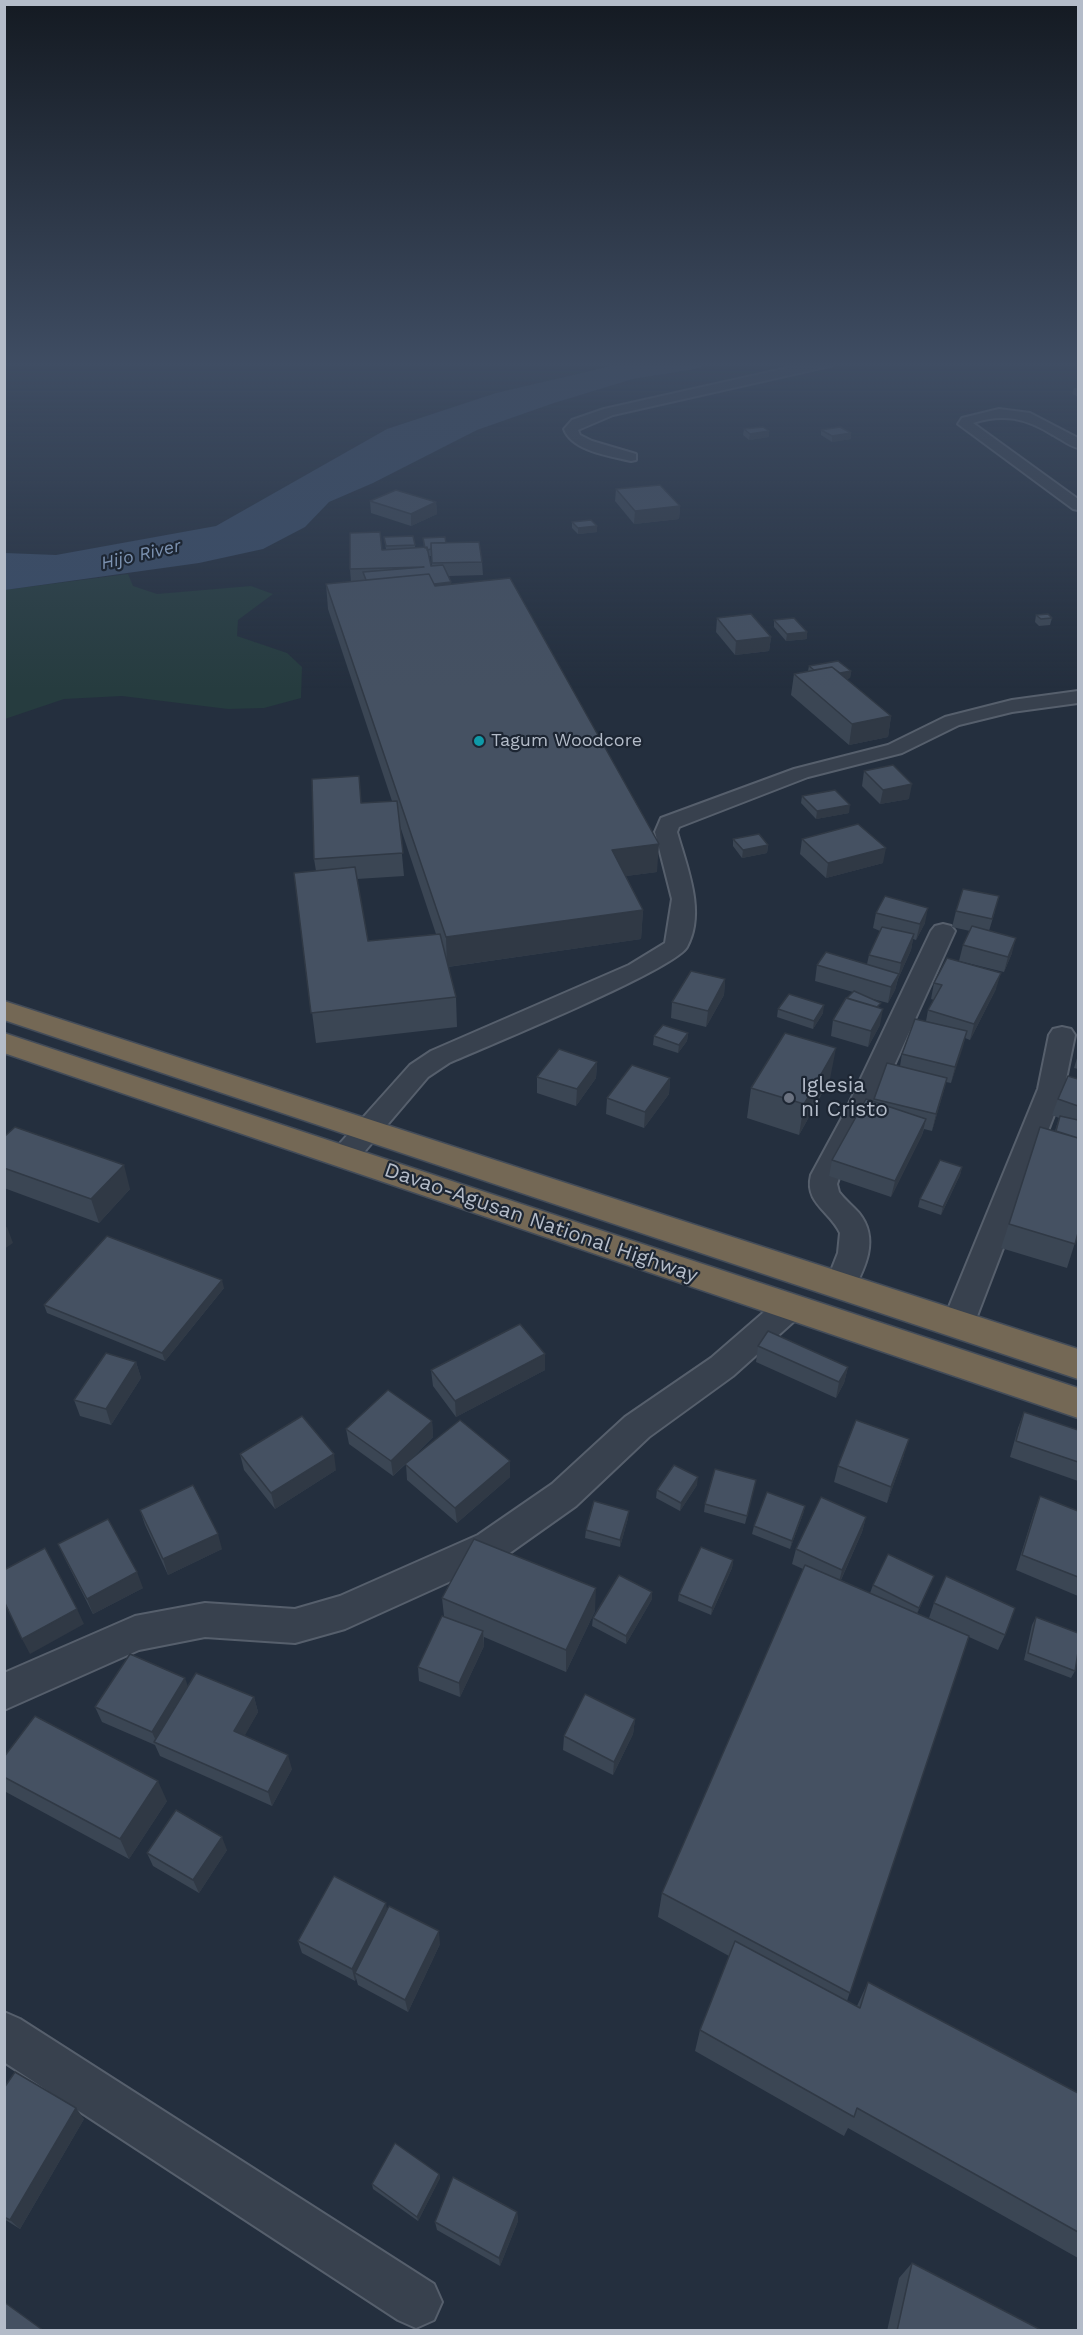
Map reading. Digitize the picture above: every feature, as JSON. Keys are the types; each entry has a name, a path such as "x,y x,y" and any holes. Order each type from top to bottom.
{"highway":[{"name":"Davao-Agusan National Highway","path":"4,1010 1078,1364"},
{"name":"Davao-Agusan National Highway","path":"4,1042 1078,1403"}],"street":[{"path":"1030,471 1078,506"},
{"path":"344,1157 419,1071 440,1057 638,970 675,947 680,935 684,899 666,832 669,823 801,773 895,749 952,721 1012,706 1078,697"},
{"path":"840,1286 854,1246 855,1233 849,1222 825,1195 823,1186 827,1171 857,1117 943,931"},
{"path":"958,1324 1051,1089 1062,1035"},
{"path":"4,1692 135,1633 205,1620 295,1626 345,1612 491,1546 564,1495 637,1427 722,1367 790,1307"},
{"path":"4,2035 416,2302"}],"green space":[{"path":"128,574 133,586 157,594 251,586 273,594 238,620 237,636 287,653 302,667 301,698 264,708 228,709 122,696 64,699 5,719 4,590"}],"water":[{"name":"Hijo River","path":"313,471 397,471 329,502 305,527 263,549 199,563 5,590 5,553 56,555 216,526"}],"building":[{"path":"660,485 680,506 635,511 616,489"},
{"path":"396,490 436,502 411,514 370,501"},
{"path":"591,520 597,526 578,528 572,522"},
{"path":"380,532 382,550 427,547 431,566 443,565 451,582 434,584 429,574 366,580 363,572 424,567 350,569 350,533"},
{"path":"413,536 415,545 386,546 384,537"},
{"path":"445,537 446,543 431,543 431,549 425,548 423,538"},
{"path":"479,542 482,562 432,563 431,543"},
{"name":"Tagum Woodcore","path":"429,574 435,586 510,578 659,844 612,850 643,910 446,937 326,584"},
{"path":"751,614 771,637 736,641 717,618"},
{"path":"1048,614 1052,618 1041,619 1036,615"},
{"path":"794,618 807,632 787,634 774,620"},
{"path":"838,661 851,671 840,673 832,667 814,670 809,666"},
{"path":"832,667 891,716 852,724 794,674"},
{"path":"893,765 912,784 883,790 864,771"},
{"path":"359,776 361,803 397,801 403,853 314,859 312,779"},
{"path":"835,790 850,805 817,811 802,796"},
{"path":"858,824 886,848 828,863 802,839"},
{"path":"759,834 768,845 743,850 733,839"},
{"path":"355,867 368,941 440,934 456,997 311,1013 294,873"},
{"path":"963,889 999,896 992,919 956,911"},
{"path":"885,896 928,908 920,924 876,913"},
{"path":"972,926 1016,938 1008,957 963,945"},
{"path":"882,927 914,934 901,963 869,955"},
{"path":"826,952 899,974 891,987 817,965"},
{"path":"947,958 1001,973 974,1024 928,1010 942,985 934,983"},
{"path":"691,971 725,979 708,1011 672,1002"},
{"path":"854,991 881,1003 877,1007 847,998"},
{"path":"789,994 824,1005 814,1021 778,1009"},
{"path":"846,998 883,1009 871,1031 833,1020"},
{"path":"915,1019 967,1031 955,1067 902,1054"},
{"path":"663,1025 688,1033 679,1045 654,1036"},
{"path":"785,1033 836,1048 804,1104 751,1088"},
{"path":"559,1049 597,1062 577,1089 537,1077"},
{"path":"887,1063 947,1078 936,1114 874,1099"},
{"path":"632,1065 670,1078 645,1112 607,1098"},
{"path":"1068,1076 1078,1079 1078,1106 1058,1099"},
{"path":"866,1099 926,1119 895,1181 832,1160"},
{"path":"1060,1116 1078,1120 1078,1138 1056,1131"},
{"path":"15,1127 124,1165 91,1199 4,1168 4,1137"},
{"path":"1040,1127 1078,1138 1078,1233 1075,1244 1009,1224"},
{"path":"940,1160 962,1167 943,1207 920,1199"},
{"path":"107,1236 222,1280 162,1353 44,1305"},
{"path":"520,1324 545,1354 455,1401 431,1370"},
{"path":"768,1331 848,1367 839,1382 758,1346"},
{"path":"106,1353 136,1362 106,1409 74,1400"},
{"path":"388,1390 432,1421 391,1461 346,1429"},
{"path":"1024,1412 1078,1430 1078,1462 1016,1441"},
{"path":"302,1416 334,1454 271,1493 240,1454"},
{"path":"460,1420 510,1461 455,1508 405,1464"},
{"path":"856,1420 909,1439 891,1487 838,1466"},
{"path":"674,1465 698,1477 681,1503 657,1490"},
{"path":"715,1469 756,1480 747,1516 705,1504"},
{"path":"193,1485 218,1534 163,1559 140,1510"},
{"path":"767,1492 805,1506 792,1541 754,1526"},
{"path":"1040,1496 1078,1511 1078,1577 1022,1555"},
{"path":"821,1497 866,1517 842,1570 796,1549"},
{"path":"594,1501 629,1511 620,1540 586,1530"},
{"path":"108,1519 137,1572 87,1599 58,1544"},
{"path":"474,1539 596,1588 566,1650 442,1598"},
{"path":"701,1547 733,1560 712,1608 679,1594"},
{"path":"45,1548 77,1609 22,1639 4,1601 4,1570"},
{"path":"888,1554 934,1576 919,1608 873,1585"},
{"path":"805,1565 969,1636 850,1993 662,1893"},
{"path":"619,1575 652,1592 626,1636 593,1618"},
{"path":"946,1576 1015,1608 1005,1635 934,1603"},
{"path":"442,1616 483,1631 459,1683 418,1667"},
{"path":"1036,1617 1078,1633 1075,1671 1028,1653"},
{"path":"130,1654 185,1678 152,1732 95,1707"},
{"path":"196,1673 254,1697 234,1731 288,1755 268,1792 154,1742"},
{"path":"585,1694 635,1719 614,1762 564,1736"},
{"path":"35,1716 158,1781 120,1839 4,1777 4,1757"},
{"path":"176,1810 222,1837 193,1880 147,1853"},
{"path":"334,1876 386,1903 352,1969 298,1941"},
{"path":"389,1906 439,1931 405,2000 355,1973"},
{"path":"735,1941 860,2008 868,1982 1078,2093 1078,2232 857,2108 854,2117 700,2030"},
{"path":"15,2072 76,2108 10,2220 4,2217 4,2088"},
{"path":"395,2143 439,2174 417,2217 372,2184"},
{"path":"453,2177 517,2212 499,2258 435,2222"},
{"path":"912,2263 1043,2331 897,2331"},
{"path":"4,2302 44,2331 4,2331"}],"place":[{"name":"Tagum Woodcore","path":"479,741"},
{"name":"Iglesia ni Cristo","path":"789,1098"}]}
